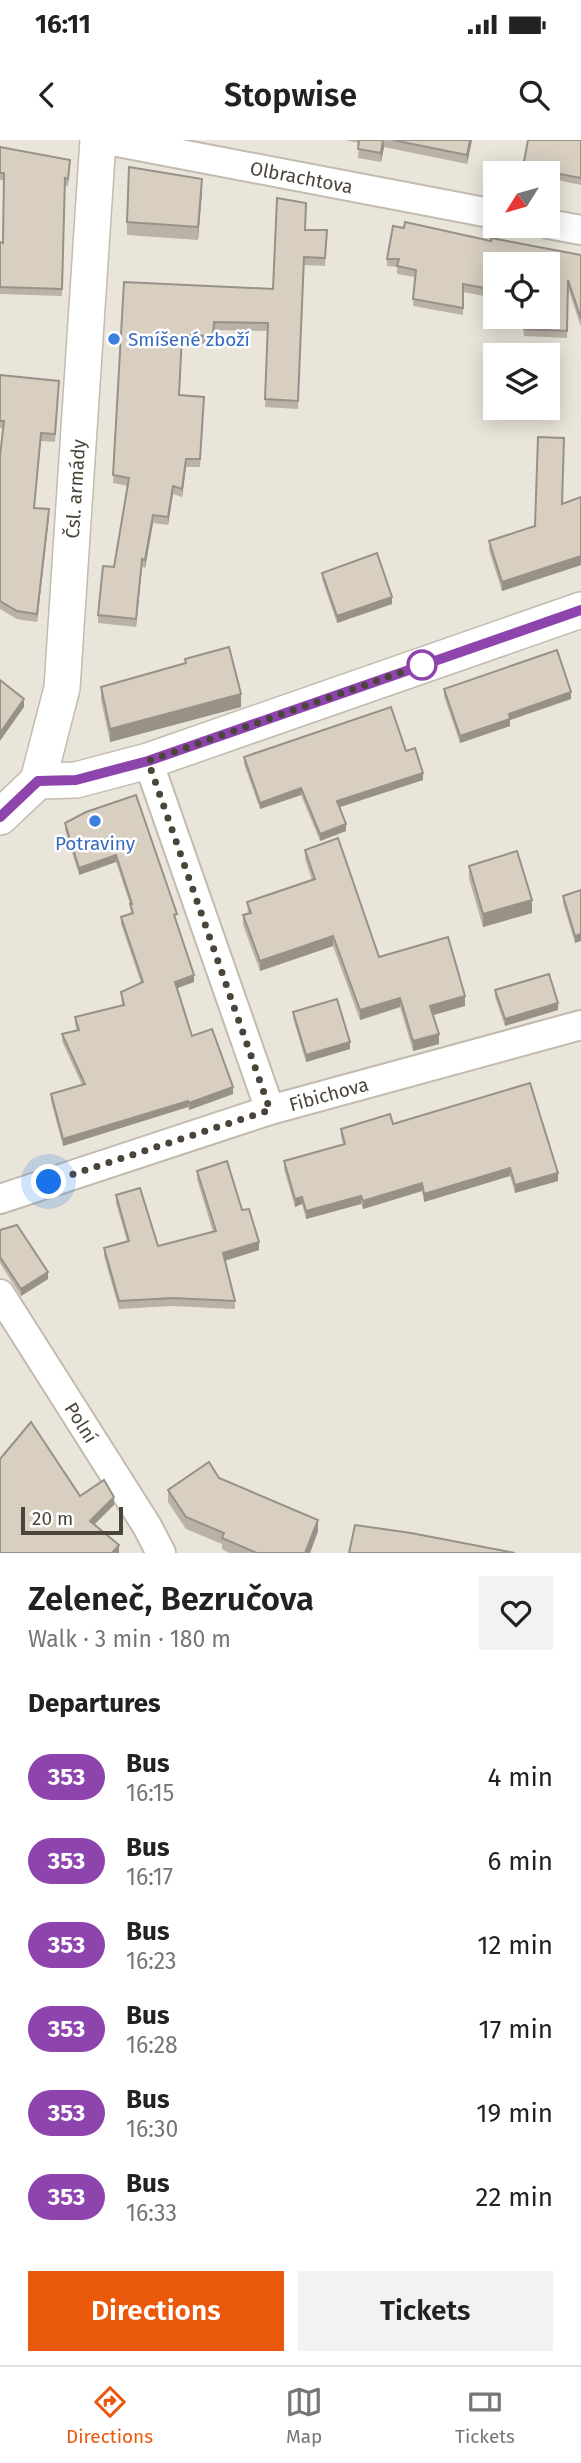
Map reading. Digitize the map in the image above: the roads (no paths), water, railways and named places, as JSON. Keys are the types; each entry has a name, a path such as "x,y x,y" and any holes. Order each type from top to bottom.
{"street":[{"name":"Čsl. armády","path":"38,781 62,688 98,140"},
{"name":"Olbrachtova","path":"107,140 483,212"},
{"path":"560,226 581,230"},
{"path":"0,817 38,781 76,780 148,761 581,610"},
{"path":"148,761 270,1110"},
{"name":"Fibichova","path":"0,1199 270,1110 581,1025"},
{"name":"Polní","path":"0,1294 147,1526 161,1553"}],"place":[{"name":"Smíšené zboží","path":"114,339"},
{"name":"Potraviny","path":"95,821"}]}
